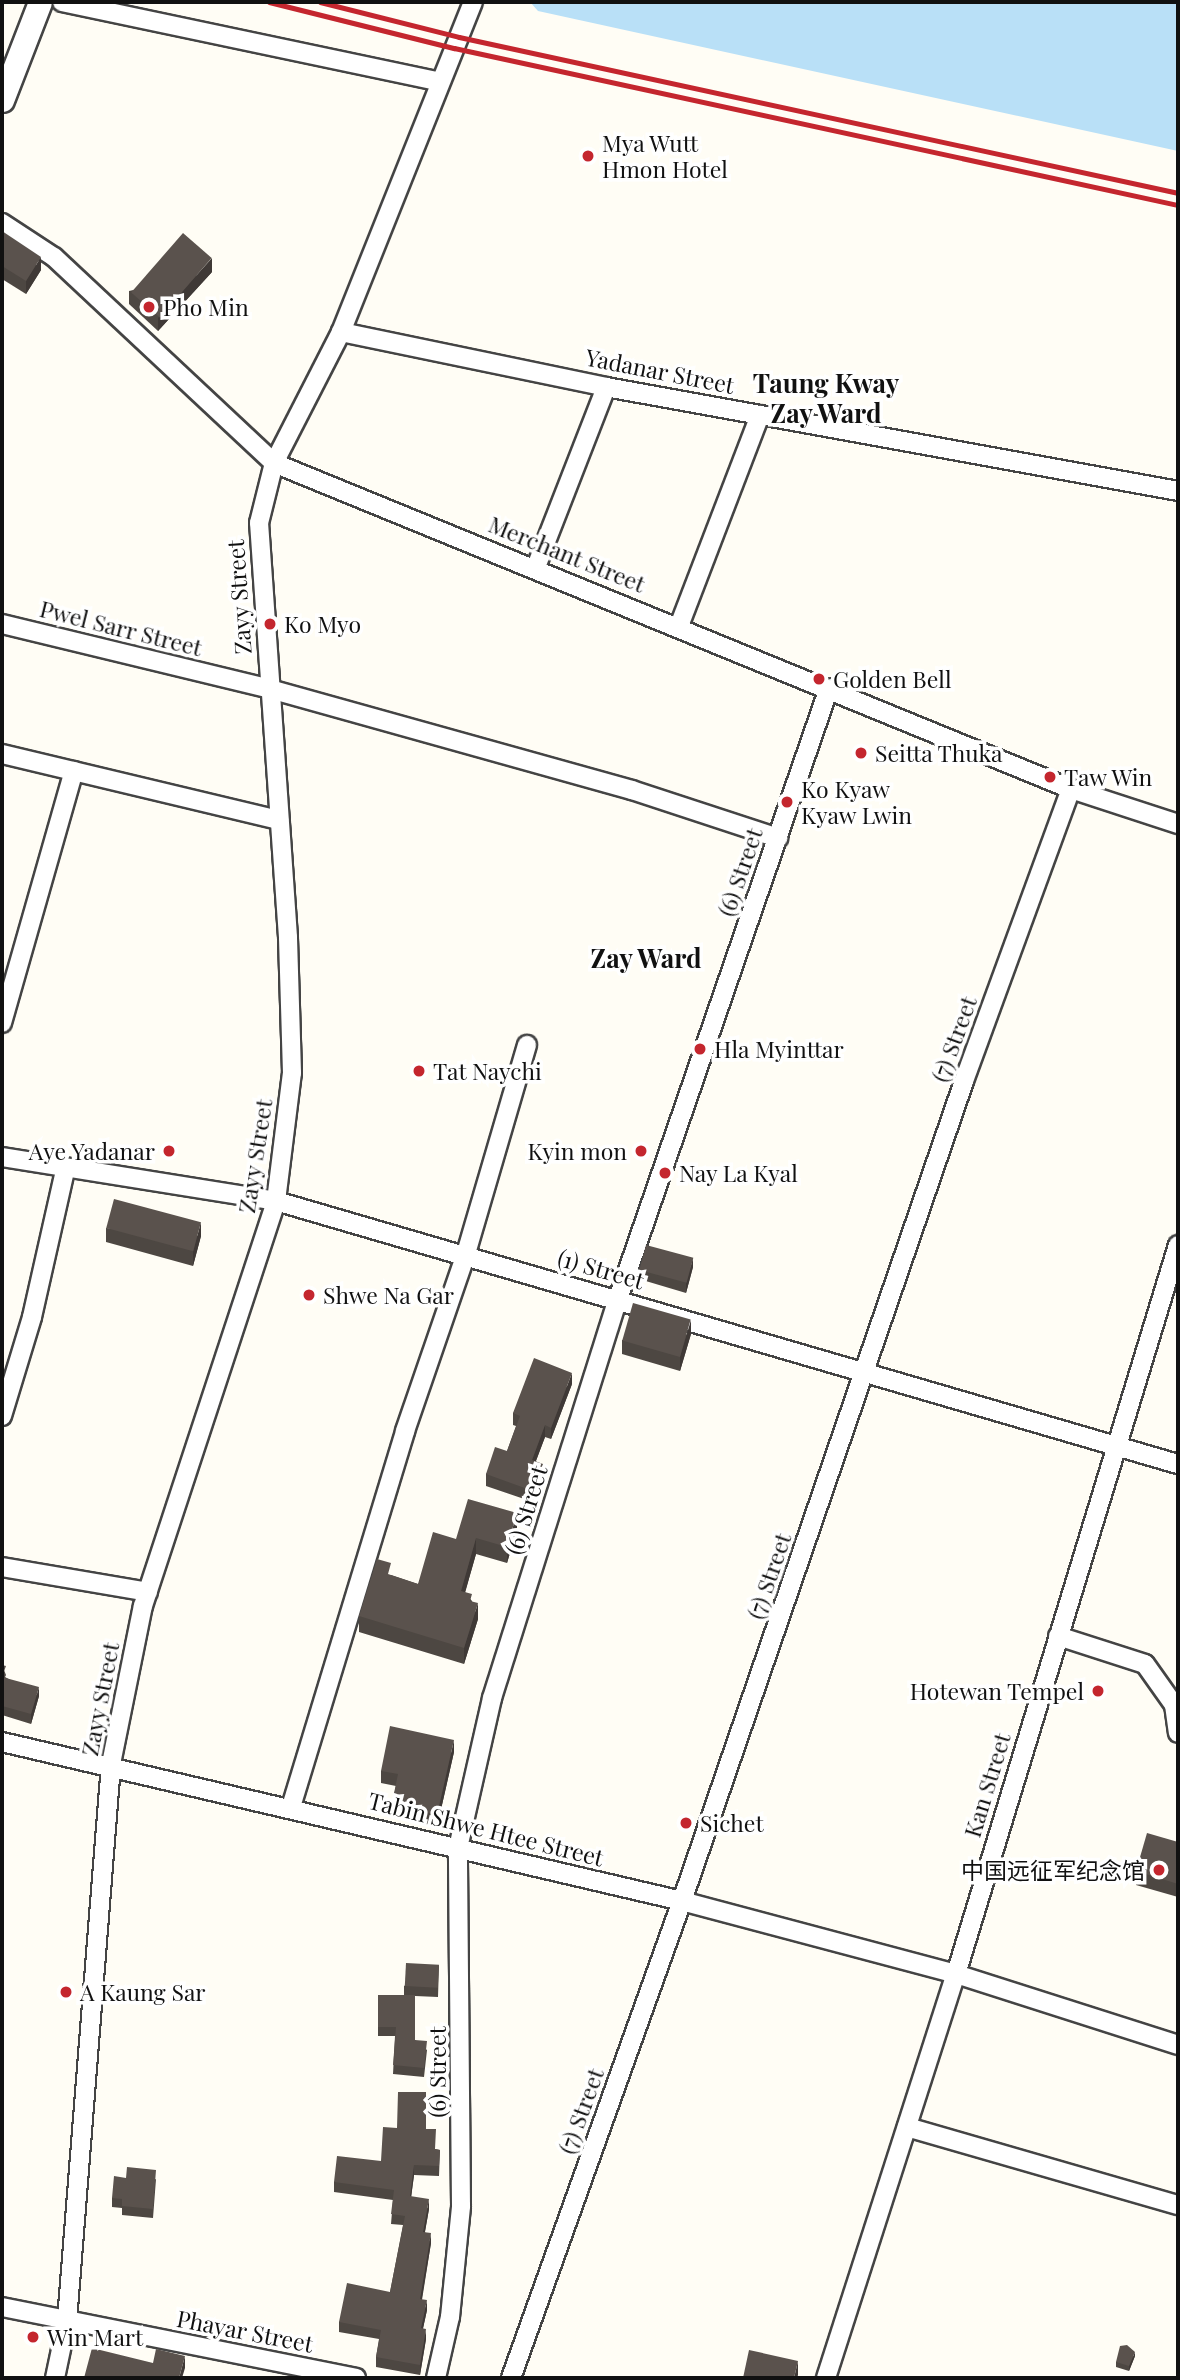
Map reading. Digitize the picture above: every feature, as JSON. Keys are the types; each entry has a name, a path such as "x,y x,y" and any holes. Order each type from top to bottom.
{"street":[{"path":"2,100 40,2"},
{"path":"62,2 440,82"},
{"name":"Zayy Street","path":"55,2378 67,2321 111,1764 148,1592 276,1201 292,1073 279,820 259,523 274,463 341,332 404,183 440,82 473,2"},
{"name":"Merchant Street","path":"2,223 54,257 274,463 536,567 1071,789 1178,824"},
{"name":"Yadanar Street","path":"341,332 606,387 1178,491"},
{"path":"536,567 606,387"},
{"path":"679,626 760,415"},
{"name":"Pwel Sarr Street","path":"2,624 270,689 632,790 778,838"},
{"name":"(6) Street","path":"436,2378 450,2317 461,2206 458,1848 492,1698 618,1299 830,688"},
{"path":"2,754 279,820"},
{"path":"2,1023 74,771"},
{"name":"(7) Street","path":"511,2378 866,1372 964,1081 1071,789"},
{"path":"291,1807 405,1431 465,1257 527,1045"},
{"name":"(1) Street","path":"2,1157 65,1170 276,1201 866,1372 1115,1449 1178,1464"},
{"path":"2,1416 32,1317 65,1170"},
{"name":"Kan Street","path":"825,2378 956,1975 1178,1245"},
{"path":"2,1567 148,1592"},
{"path":"1058,1636 1144,1664 1174,1706 1178,1733"},
{"name":"Tabin Shwe Htee Street","path":"2,1742 111,1764 681,1901 956,1975 1178,2045"},
{"path":"907,2127 1178,2205"},
{"name":"Phayar Street","path":"2,2307 356,2378"}],"water":[{"path":"530,2 1178,2 1178,151 538,11"}],"building":[{"path":"2,231 41,257 26,281 2,266"},
{"path":"183,233 212,258 160,318 131,293"},
{"path":"114,1199 201,1222 193,1251 106,1228"},
{"path":"646,1245 693,1258 687,1283 639,1270"},
{"path":"633,1303 691,1320 680,1357 622,1340"},
{"path":"534,1358 572,1373 551,1428 545,1425 532,1460 543,1464 533,1491 486,1474 495,1447 507,1451 520,1416 513,1413"},
{"path":"468,1499 517,1513 507,1547 476,1538 461,1591 472,1594 470,1601 478,1603 464,1648 359,1616 377,1559 391,1563 388,1574 418,1584 433,1532 456,1539"},
{"path":"2,1677 39,1687 31,1714 2,1706"},
{"path":"390,1726 454,1740 437,1815 392,1803 398,1774 381,1771"},
{"name":"中国远征军纪念馆","path":"1147,1833 1178,1842 1178,1884 1136,1871"},
{"path":"406,1963 439,1965 438,1988 405,1986"},
{"path":"378,1995 415,1995 415,2040 427,2041 424,2068 393,2065 396,2027 378,2027"},
{"path":"398,2092 426,2092 426,2129 436,2129 435,2149 440,2150 439,2166 414,2165 410,2196 429,2199 423,2232 431,2233 420,2299 427,2300 421,2328 426,2329 420,2365 376,2357 381,2330 339,2322 347,2283 390,2292 405,2216 391,2214 394,2190 334,2182 337,2156 381,2161 383,2127 397,2128"},
{"path":"127,2167 156,2170 153,2209 122,2206 122,2199 112,2198 114,2176 126,2178"},
{"path":"1127,2345 1135,2352 1129,2366 1116,2362 1120,2346"},
{"path":"92,2348 153,2363 156,2349 185,2356 179,2378 84,2378"},
{"path":"749,2350 798,2361 794,2378 743,2378"}],"railway":[{"path":"269,2 454,48 1178,205"},
{"path":"320,2 459,37 1178,193"}],"place":[{"name":"Mya Wutt Hmon Hotel","path":"588,156"},
{"name":"Pho Min","path":"149,307"},
{"name":"Ko Myo","path":"270,624"},
{"name":"Golden Bell","path":"819,679"},
{"name":"Seitta Thuka","path":"861,753"},
{"name":"Taw Win","path":"1050,777"},
{"name":"Ko Kyaw Kyaw Lwin","path":"787,802"},
{"name":"Hla Myinttar","path":"700,1049"},
{"name":"Tat Naychi","path":"419,1071"},
{"name":"Aye Yadanar","path":"169,1151"},
{"name":"Kyin mon","path":"641,1151"},
{"name":"Nay La Kyal","path":"665,1173"},
{"name":"Shwe Na Gar","path":"309,1295"},
{"name":"Hotewan Tempel","path":"1098,1691"},
{"name":"Sichet","path":"686,1823"},
{"name":"中国远征军纪念馆","path":"1159,1870"},
{"name":"A Kaung Sar","path":"66,1992"},
{"name":"Win Mart","path":"33,2337"}],"district":[{"name":"Taung Kway Zay Ward","path":"826,398"},
{"name":"Zay Ward","path":"646,958"}]}
